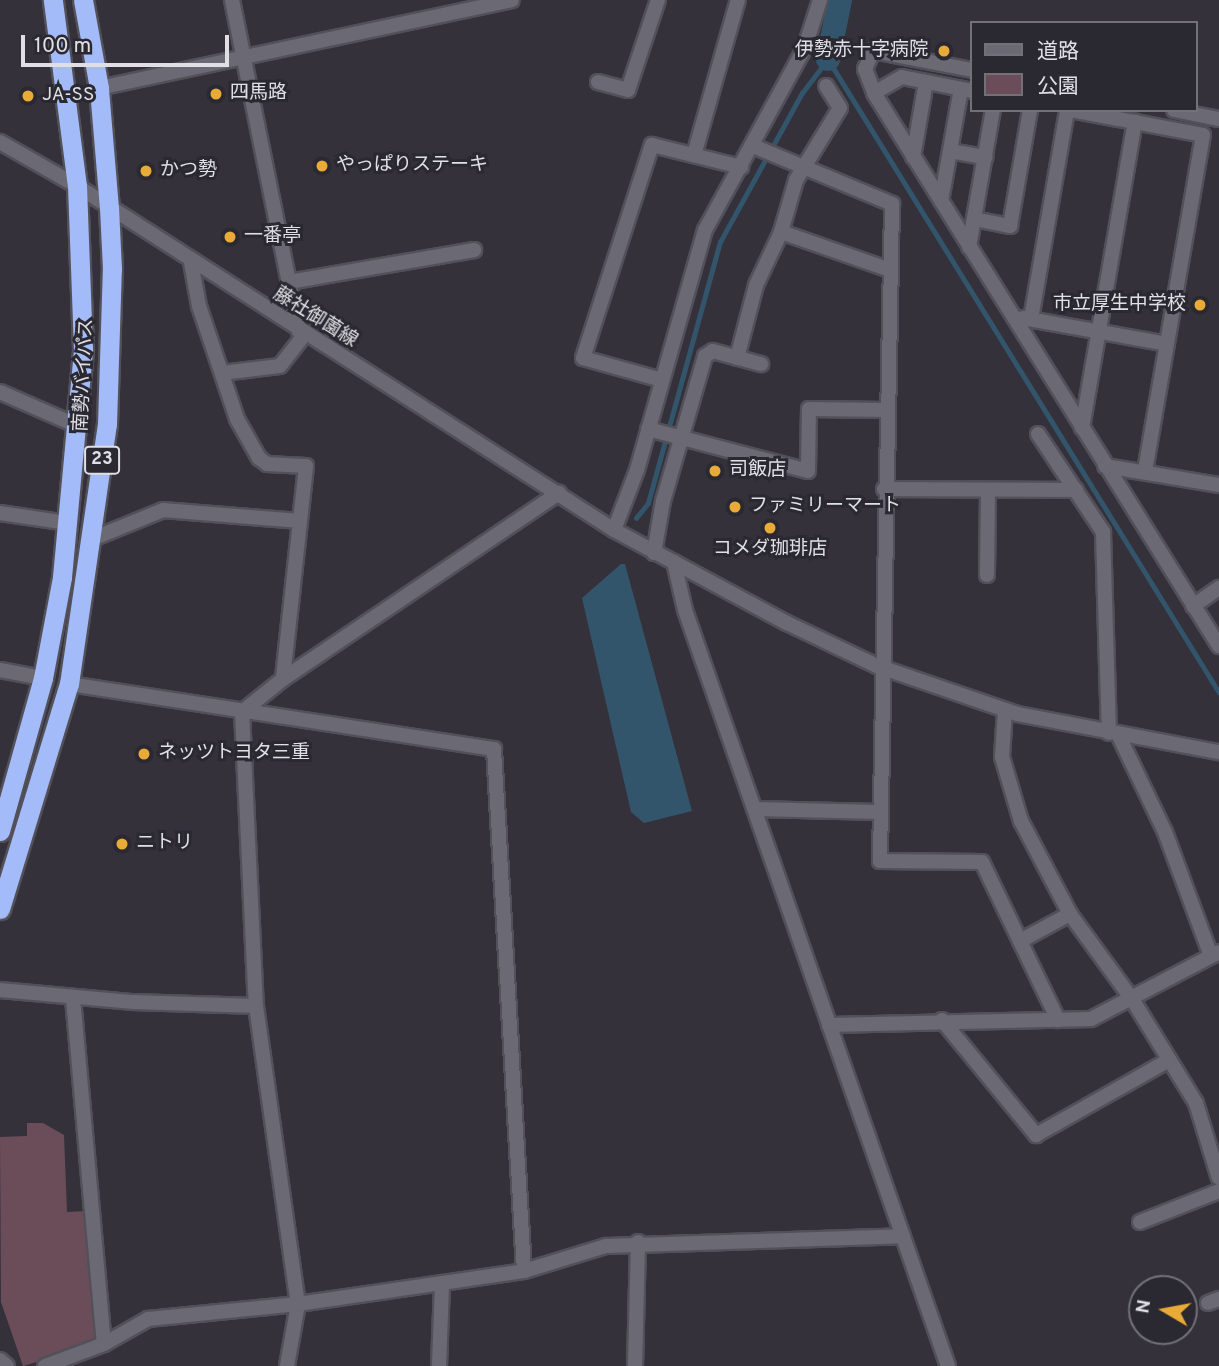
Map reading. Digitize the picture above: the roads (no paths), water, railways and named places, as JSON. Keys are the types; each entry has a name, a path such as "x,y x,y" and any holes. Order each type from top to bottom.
{"highway":[{"name":"南勢バイパス","path":"0,831 43,678 68,523 78,426 83,267 77,186 53,0"},
{"name":"南勢バイパス","path":"0,909 69,684 107,424 112,269 109,208 99,88 83,0"}],"street":[{"path":"222,373 280,366 302,333 289,282 232,0"},
{"path":"99,88 512,0"},
{"path":"598,82 628,90 657,0"},
{"path":"694,155 738,0"},
{"path":"614,530 651,429 705,230 741,167 758,149 810,37 820,0"},
{"path":"970,70 873,51 865,69 874,93 1219,646"},
{"path":"874,93 902,77 967,90 950,151 941,201"},
{"path":"913,156 926,82"},
{"path":"737,358 757,285 781,232 784,210 804,168 840,108 826,86"},
{"path":"969,247 993,112"},
{"path":"974,219 1010,226 1030,112"},
{"path":"1031,319 1069,112"},
{"path":"1080,112 1203,135 1145,472"},
{"path":"1184,112 1219,119"},
{"path":"1082,428 1135,122"},
{"name":"藤社御薗線","path":"0,142 77,186 191,262 614,530 654,553 883,668 1005,710 1113,734 1219,752"},
{"path":"663,380 583,358 652,145 741,167"},
{"path":"758,149 780,161 892,204 885,410 880,861 982,862 1058,1020"},
{"path":"950,151 985,157"},
{"path":"781,232 890,270"},
{"path":"289,282 474,250"},
{"path":"191,262 200,306 237,419 259,457 267,464 306,466 283,679"},
{"path":"1012,315 1167,344"},
{"path":"654,553 671,470 705,356 713,351 761,364"},
{"path":"0,393 78,426"},
{"path":"651,429 808,471 809,409 885,410"},
{"path":"829,1025 942,1020 1091,1019 1215,954 1164,832 1113,734 1103,532 1038,434"},
{"path":"1105,466 1219,485"},
{"path":"884,489 1076,490"},
{"path":"987,575 988,490"},
{"path":"242,712 283,679 559,493"},
{"path":"92,539 163,510 300,521"},
{"path":"0,513 68,523"},
{"path":"674,562 685,610 948,1366"},
{"path":"1193,606 1219,588"},
{"path":"0,670 43,678"},
{"path":"69,684 494,749 524,1271"},
{"path":"1005,710 1002,757 1008,789 1070,914 1132,999 1196,1103 1219,1178"},
{"path":"242,712 256,1006 298,1304 287,1366"},
{"path":"754,808 880,812"},
{"path":"1020,941 1070,914"},
{"path":"0,990 73,998 256,1006"},
{"path":"73,998 104,1345"},
{"path":"942,1020 1036,1135 1170,1060"},
{"path":"1140,1222 1219,1191"},
{"path":"45,1366 104,1345 148,1319 298,1304 524,1271 606,1246 638,1242 903,1236"},
{"path":"635,1366 638,1242"},
{"path":"439,1366 442,1283"},
{"path":"0,1360 7,1366"}],"water":[{"path":"621,564 625,564 692,811 644,823 631,812 582,598"}],"waterway":[{"path":"828,59 840,0"},
{"path":"636,518 648,503 720,242 802,93 828,59 1219,692"}],"place":[{"name":"伊勢赤十字病院","path":"944,51"},
{"name":"四馬路","path":"216,94"},
{"name":"JA-SS","path":"28,96"},
{"name":"やっぱりステーキ","path":"322,166"},
{"name":"かつ勢","path":"146,171"},
{"name":"一番亭","path":"230,237"},
{"name":"市立厚生中学校","path":"1200,305"},
{"name":"司飯店","path":"715,471"},
{"name":"ファミリーマート","path":"735,507"},
{"name":"コメダ珈琲店","path":"770,528"},
{"name":"ネッツトヨタ三重","path":"144,754"},
{"name":"ニトリ","path":"122,844"}]}
